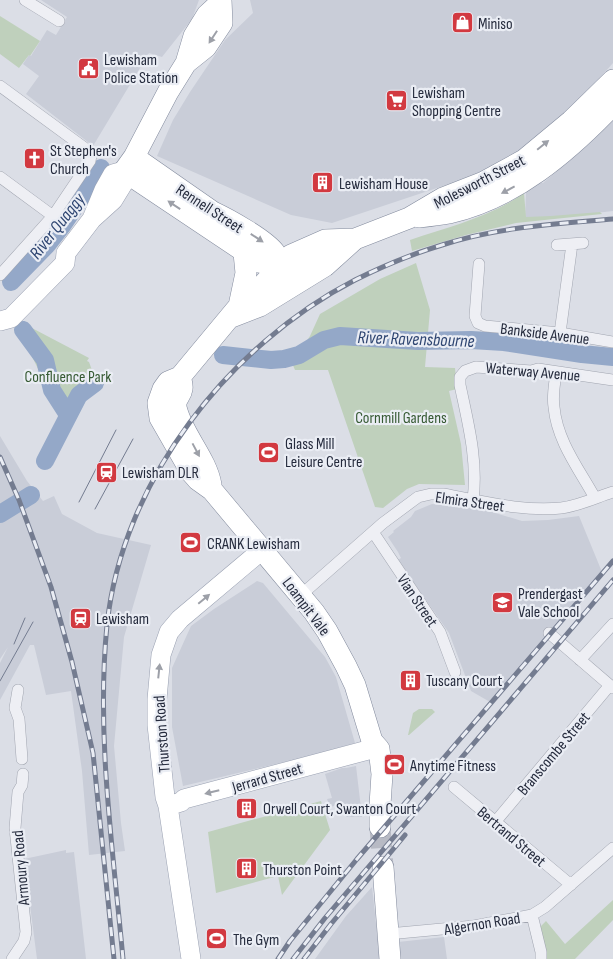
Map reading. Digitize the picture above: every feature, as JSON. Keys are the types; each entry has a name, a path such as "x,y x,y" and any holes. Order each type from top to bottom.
{"highway":[{"path":"129,164 186,63 194,36 207,15 221,1"},
{"name":"Molesworth Street","path":"281,265 295,264 348,246 409,218 444,198 484,182 524,160 571,121 613,80"},
{"name":"Molesworth Street","path":"409,218 450,213 499,195 516,186 572,146 613,105"},
{"name":"Rennell Street","path":"129,164 244,253 260,262 281,265"},
{"name":"Rennell Street","path":"129,164 226,218 264,243 275,253 281,265"},
{"name":"Molesworth Street","path":"247,303 325,266 348,246"},
{"name":"Rennell Street","path":"180,377 247,303 244,253"},
{"path":"247,303 283,279 281,265"},
{"name":"Loampit Vale","path":"180,377 168,382 163,389 158,403 160,418 191,472 198,480 212,490 301,595 327,631 355,684 370,745 379,749 382,774 380,827"},
{"path":"383,867 390,959"}],"main road":[{"path":"1,320 3,310 58,254 66,253 92,219 113,174 129,164"},
{"name":"Thurston Road","path":"191,959 172,799 159,750 157,712 159,670 169,632 180,618 262,550"},
{"name":"Jerrard Street","path":"172,799 370,745"}],"street":[{"path":"25,0 59,22"},
{"path":"0,86 86,149 91,155 90,162 52,216 0,275"},
{"path":"0,177 52,216"},
{"path":"557,244 578,244 560,333"},
{"name":"Bankside Avenue","path":"479,264 475,316 478,323 485,326 560,333 613,342"},
{"name":"Waterway Avenue","path":"473,500 476,481 475,466 460,385 460,376 465,371 476,367 531,371 538,369 613,380"},
{"path":"556,372 554,408 561,436 576,467 595,498"},
{"name":"Elmira Street","path":"301,595 372,532 418,497 443,494 516,507 541,509 564,508 613,492"},
{"name":"Vian Street","path":"372,532 440,632 455,672"},
{"path":"580,660 613,624"},
{"path":"549,633 612,686"},
{"name":"Branscombe Street","path":"496,821 612,686"},
{"path":"18,690 15,708 19,719 22,759"},
{"name":"Armoury Road","path":"12,959 24,941 26,932 15,828 18,792 22,785 23,774"},
{"name":"Bertrand Street","path":"454,787 571,885"},
{"name":"Algernon Road","path":"388,934 474,926 532,914 545,907 613,848"},
{"path":"532,914 541,959"}],"shaded area":[{"name":"Lewisham Police Station","path":"41,0 199,0 192,19 162,57 149,53 93,146 26,94 39,76 23,64 29,55 31,56 47,30 56,35 67,17"},
{"name":"Lewisham Shopping Centre","path":"250,0 613,0 613,63 569,112 520,153 479,174 332,223 291,215 157,156 173,120 190,92 225,40 253,13"},
{"path":"613,120 613,211 525,221 526,192 539,183 543,183 592,141"},
{"path":"0,436 27,481 43,501 54,496 62,514 97,533 151,545 124,637 114,746 125,851 89,855 82,771 71,691 46,695 34,645 30,645 0,700 0,663 8,647 0,659"},
{"name":"Prendergast Vale School","path":"432,504 482,509 522,521 579,516 602,572 490,702 471,691 449,633 398,560 401,558 388,537 411,517 415,511"},
{"path":"257,581 263,583 325,657 336,677 355,743 314,755 183,786 172,727 172,668 191,626"},
{"path":"356,766 362,817 346,817 342,804 330,807 327,799 332,798 325,774 342,768"},
{"path":"66,850 66,853 74,852 86,959 37,959 24,859"},
{"path":"372,887 380,959 315,959 346,916"},
{"path":"444,937 447,959 399,959 398,942"}],"green space":[{"path":"0,16 40,41 19,68 0,54"},
{"path":"524,193 526,217 600,212 602,214 516,223 412,251 410,240 498,209"},
{"name":"Cornmill Gardens","path":"416,263 430,310 425,367 455,368 457,389 449,391 461,444 465,485 419,484 407,489 383,508 375,507 328,370 295,370 292,363 310,336 320,314 380,279"},
{"name":"Confluence Park","path":"30,327 89,358 87,361 96,381 74,423 61,416 20,332"},
{"path":"419,709 432,709 435,712 408,735 413,713"},
{"path":"321,801 330,830 282,895 278,876 216,893 208,832"},
{"path":"613,900 613,920 575,959 545,959 540,927 546,921 565,944"}],"waterway":[{"name":"River Quaggy","path":"11,282 47,245 101,168"},
{"name":"River Quaggy","path":"23,330 45,360 52,390 68,415"},
{"name":"River Ravensbourne","path":"223,355 271,360 284,359 299,355 324,340 340,336 418,341 471,340 504,342 613,357"},
{"name":"River Ravensbourne","path":"45,461 79,395 95,383"},
{"name":"River Ravensbourne","path":"0,514 31,495"}],"tunnel":[{"path":"380,827 383,867"}],"tram line":[{"path":"79,502 116,430"},
{"path":"95,509 133,439"},
{"path":"14,644 25,618"},
{"path":"0,681 33,622"}],"railway":[{"path":"123,959 107,792 103,708 107,625 117,571 134,519 159,470 189,423 225,380 265,341 309,308 355,280 420,252 484,234 527,227 613,219"},
{"path":"0,457 19,500 51,587 72,662 93,753 114,959"},
{"path":"278,959 290,941 357,859 613,561"},
{"path":"293,959 325,918 613,580"},
{"path":"304,959 405,835"}],"place":[{"name":"Miniso","path":"462,23"},
{"name":"Lewisham Police Station","path":"88,68"},
{"name":"Lewisham Shopping Centre","path":"396,101"},
{"name":"St Stephen's Church","path":"34,159"},
{"name":"Lewisham House","path":"323,183"},
{"name":"Glass Mill Leisure Centre","path":"269,452"},
{"name":"Lewisham DLR","path":"106,472"},
{"name":"CRANK Lewisham","path":"191,543"},
{"name":"Prendergast Vale School","path":"502,602"},
{"name":"Lewisham","path":"80,618"},
{"name":"Tuscany Court","path":"410,680"},
{"name":"Anytime Fitness","path":"394,765"},
{"name":"Orwell Court, Swanton Court","path":"247,808"},
{"name":"Thurston Point","path":"247,869"},
{"name":"The Gym","path":"217,939"}]}
